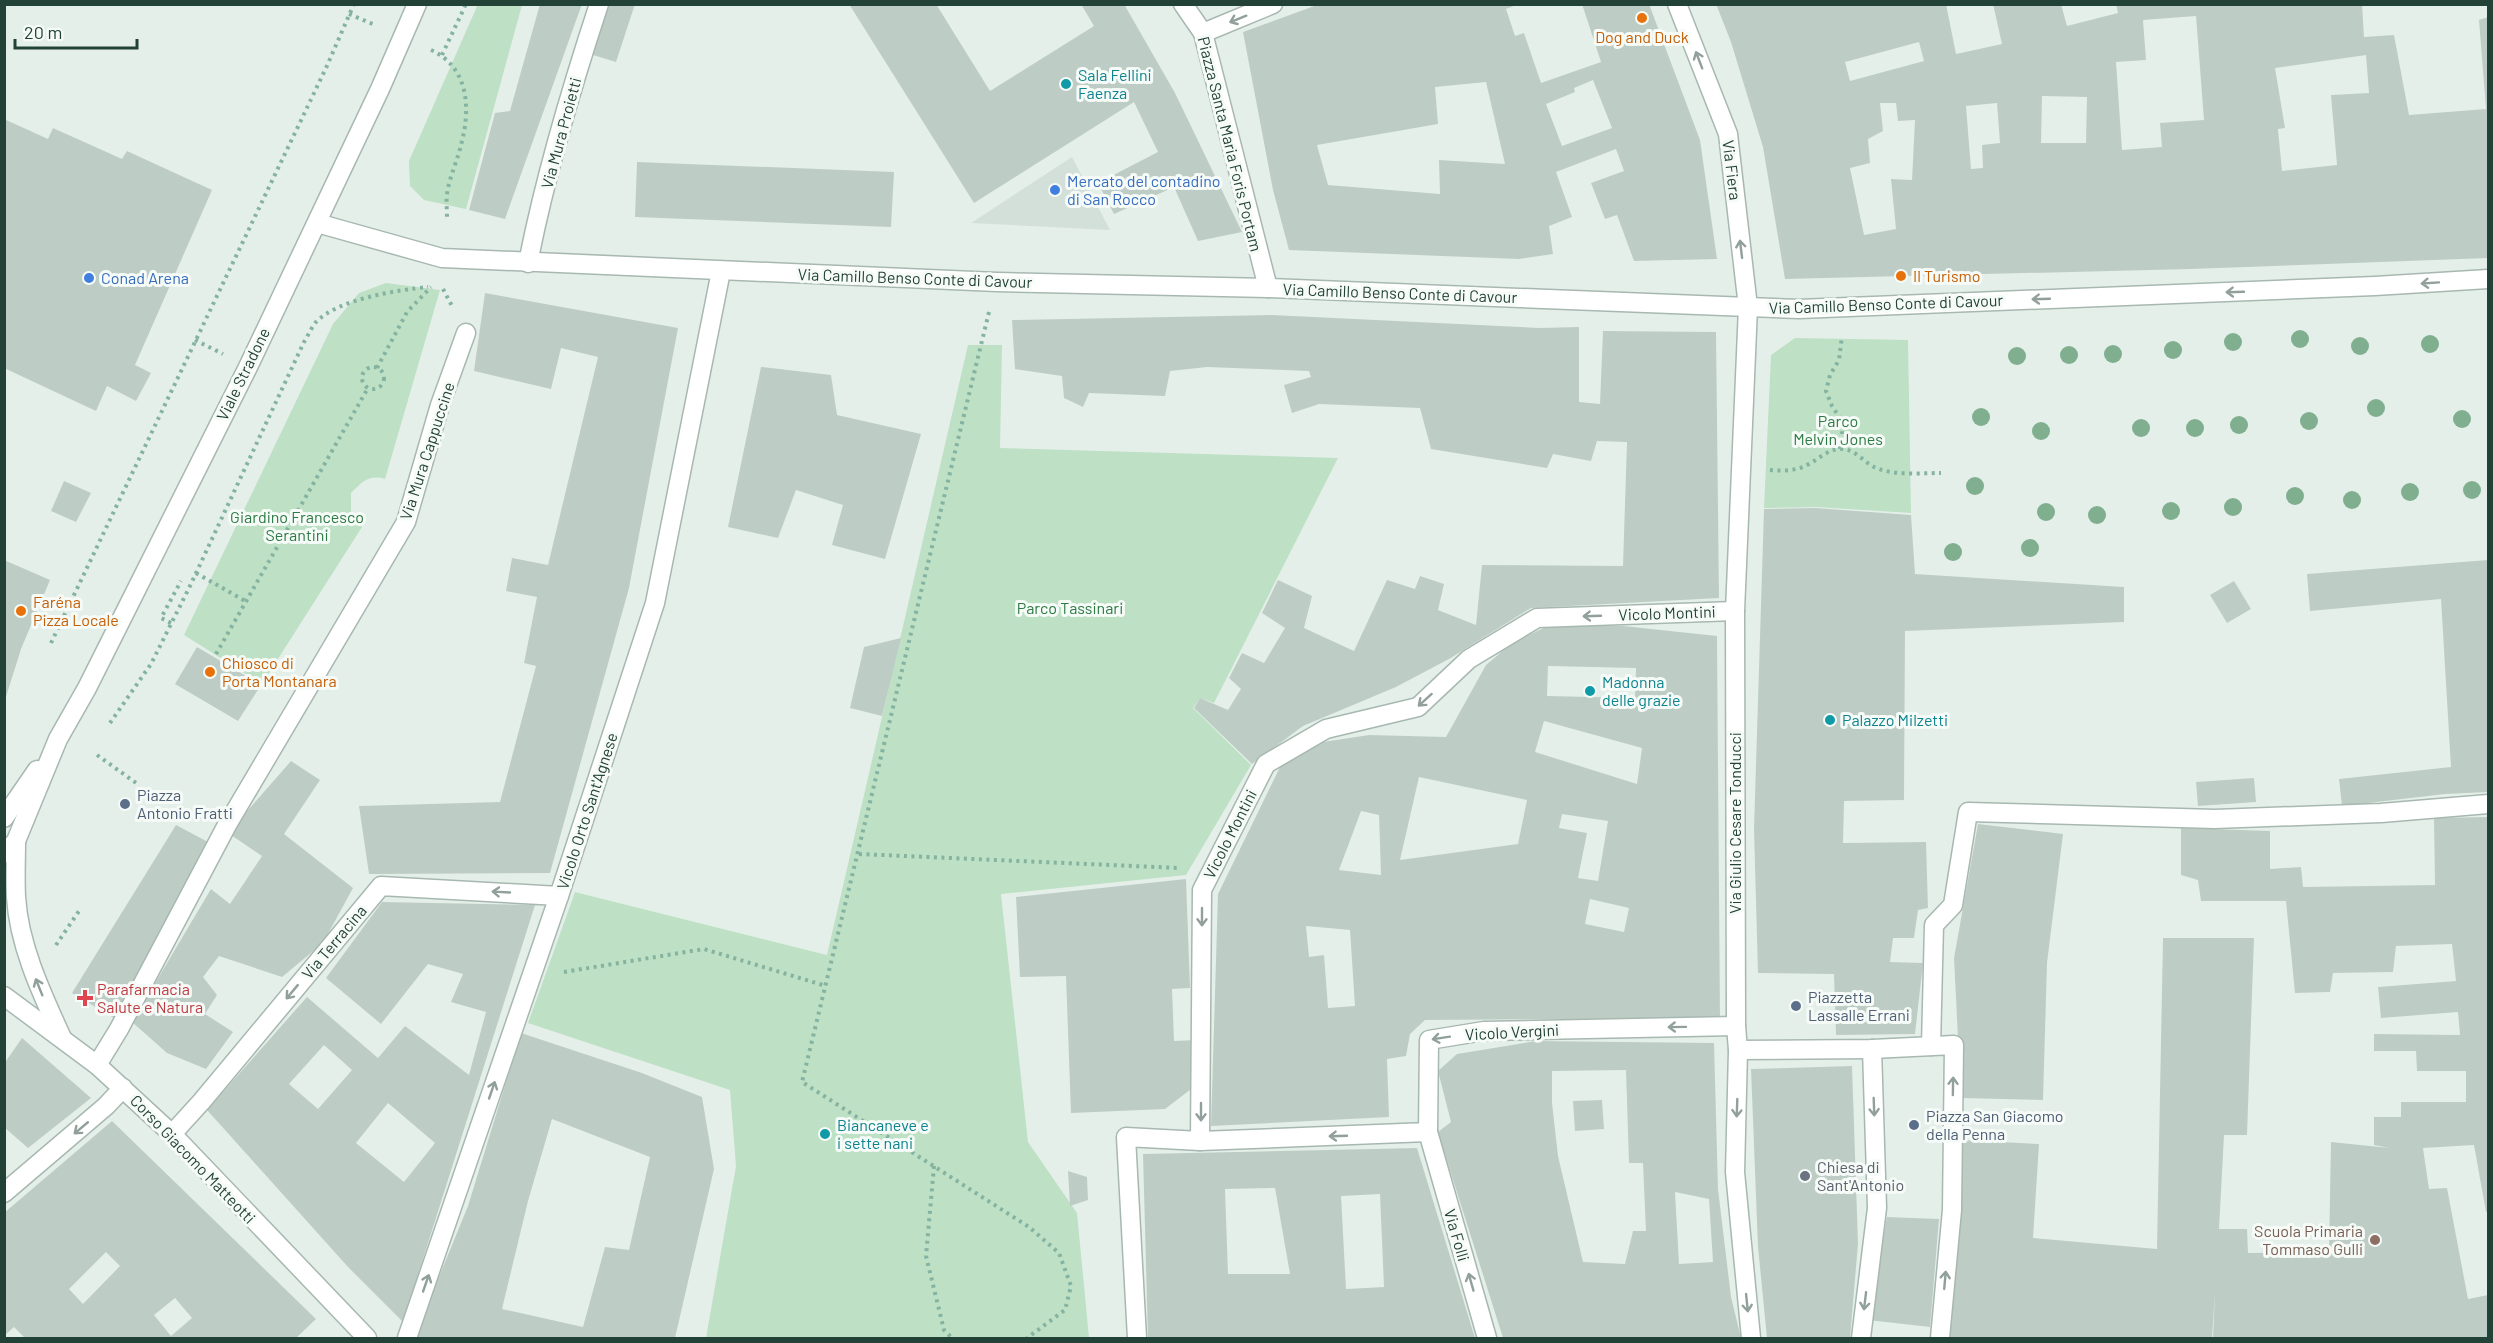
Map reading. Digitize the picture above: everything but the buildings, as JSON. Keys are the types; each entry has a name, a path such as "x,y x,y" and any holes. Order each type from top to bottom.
{"street":[{"name":"Viale Stradone","path":"58,739 87,688 232,399 380,90 417,4"},
{"name":"Via Mura Proietti","path":"528,263 583,51 599,4"},
{"name":"Piazza Santa Maria Foris Portam","path":"1183,4 1203,33 1268,288"},
{"path":"1203,33 1273,4"},
{"name":"Via Fiera","path":"1677,4 1728,134 1748,307"},
{"name":"Via Camillo Benso Conte di Cavour","path":"317,223 442,258 996,282 1268,288 1748,307 1843,308 2375,286 2488,279"},
{"name":"Vicolo Orto Sant'Agnese","path":"407,1338 559,896 655,603 722,271"},
{"name":"Via Giulio Cesare Tonducci","path":"1748,307 1743,469 1735,611 1736,1026 1738,1050 1735,1172 1751,1338"},
{"name":"Via Mura Cappuccine","path":"97,1065 228,825 406,522 440,405 466,333"},
{"name":"Vicolo Montini","path":"1200,1142 1202,890 1266,764 1326,729 1418,707 1469,659 1537,618 1735,611"},
{"path":"4,818 58,739"},
{"path":"58,739 10,847 16,898 25,941 37,983 63,1040"},
{"path":"1931,1046 1934,925 1953,905 1968,812 2215,819 2381,813 2488,804"},
{"name":"Via Terracina","path":"172,1134 381,885 559,896"},
{"name":"Corso Giacomo Matteotti","path":"4,996 97,1065 172,1134 368,1338"},
{"name":"Vicolo Vergini","path":"1428,1132 1429,1040 1484,1031 1736,1026"},
{"path":"1738,1050 1872,1049 1954,1045 1952,1210 1940,1338"},
{"path":"1861,1338 1877,1208 1872,1049"},
{"path":"4,1193 106,1106 123,1088"},
{"path":"1137,1338 1126,1137 1200,1142 1428,1132"},
{"name":"Via Folli","path":"1428,1132 1486,1338"}],"path":[{"path":"51,643 326,68 354,4"},
{"path":"447,218 447,195 462,143 467,99 458,72 442,55 466,4"},
{"path":"349,14 375,25"},
{"path":"996,282 802,1082 1029,1227 1059,1253 1071,1286 1065,1310 1027,1338"},
{"path":"110,723 151,664 304,342 317,322 340,307 368,298 401,290 441,285"},
{"path":"377,368 407,312 432,287"},
{"path":"1840,449 1842,433 1840,418 1826,391 1830,375 1839,360 1843,308"},
{"path":"195,340 224,354"},
{"path":"377,368 384,377 382,384 379,388 368,388 363,383 362,376 366,370 377,368"},
{"path":"216,654 368,388"},
{"path":"1743,469 1785,471 1806,466 1822,454 1840,449 1857,454 1875,467 1897,473 1941,473"},
{"path":"196,573 247,602"},
{"path":"171,622 161,618 166,608 181,580 190,586"},
{"path":"97,755 136,783"},
{"path":"859,854 1212,870"},
{"path":"50,955 79,911"},
{"path":"536,963 564,972 704,949 826,986"},
{"path":"934,1166 926,1256 944,1330 952,1338"}],"shaded area":[{"name":"Mercato del contadino di San Rocco","path":"1072,157 1110,230 971,223"}],"green space":[{"path":"478,4 522,5 466,209 424,200 410,186 409,161"},
{"name":"Giardino Francesco Serantini","path":"386,283 440,290 385,479 370,478 362,482 351,493 351,511 362,527 262,684 184,635 333,324 359,293"},
{"name":"Parco Melvin Jones","path":"1795,338 1908,340 1911,513 1816,507 1764,508 1771,355"},
{"name":"Parco Tassinari","path":"968,345 1002,345 1000,448 1338,458 1214,703 1200,698 1193,708 1251,765 1186,875 1001,894 1028,1142 1077,1213 1089,1338 706,1338 736,1166 730,1090 528,1023 575,892 827,955"}],"place":[{"name":"Dog and Duck","path":"1642,18"},
{"name":"Sala Fellini Faenza","path":"1066,84"},
{"name":"Mercato del contadino di San Rocco","path":"1055,190"},
{"name":"Il Turismo","path":"1901,276"},
{"name":"Conad Arena","path":"89,278"},
{"name":"Faréna Pizza Locale","path":"21,611"},
{"name":"Chiosco di Porta Montanara","path":"210,672"},
{"name":"Madonna delle grazie","path":"1590,691"},
{"name":"Palazzo Milzetti","path":"1830,720"},
{"name":"Piazza Antonio Fratti","path":"125,804"},
{"name":"Parafarmacia Salute e Natura","path":"85,998"},
{"name":"Piazzetta Lassalle Errani","path":"1796,1006"},
{"name":"Piazza San Giacomo della Penna","path":"1914,1125"},
{"name":"Biancaneve e i sette nani","path":"825,1134"},
{"name":"Chiesa di Sant'Antonio","path":"1805,1176"},
{"name":"Scuola Primaria Tommaso Gulli","path":"2375,1240"}]}
